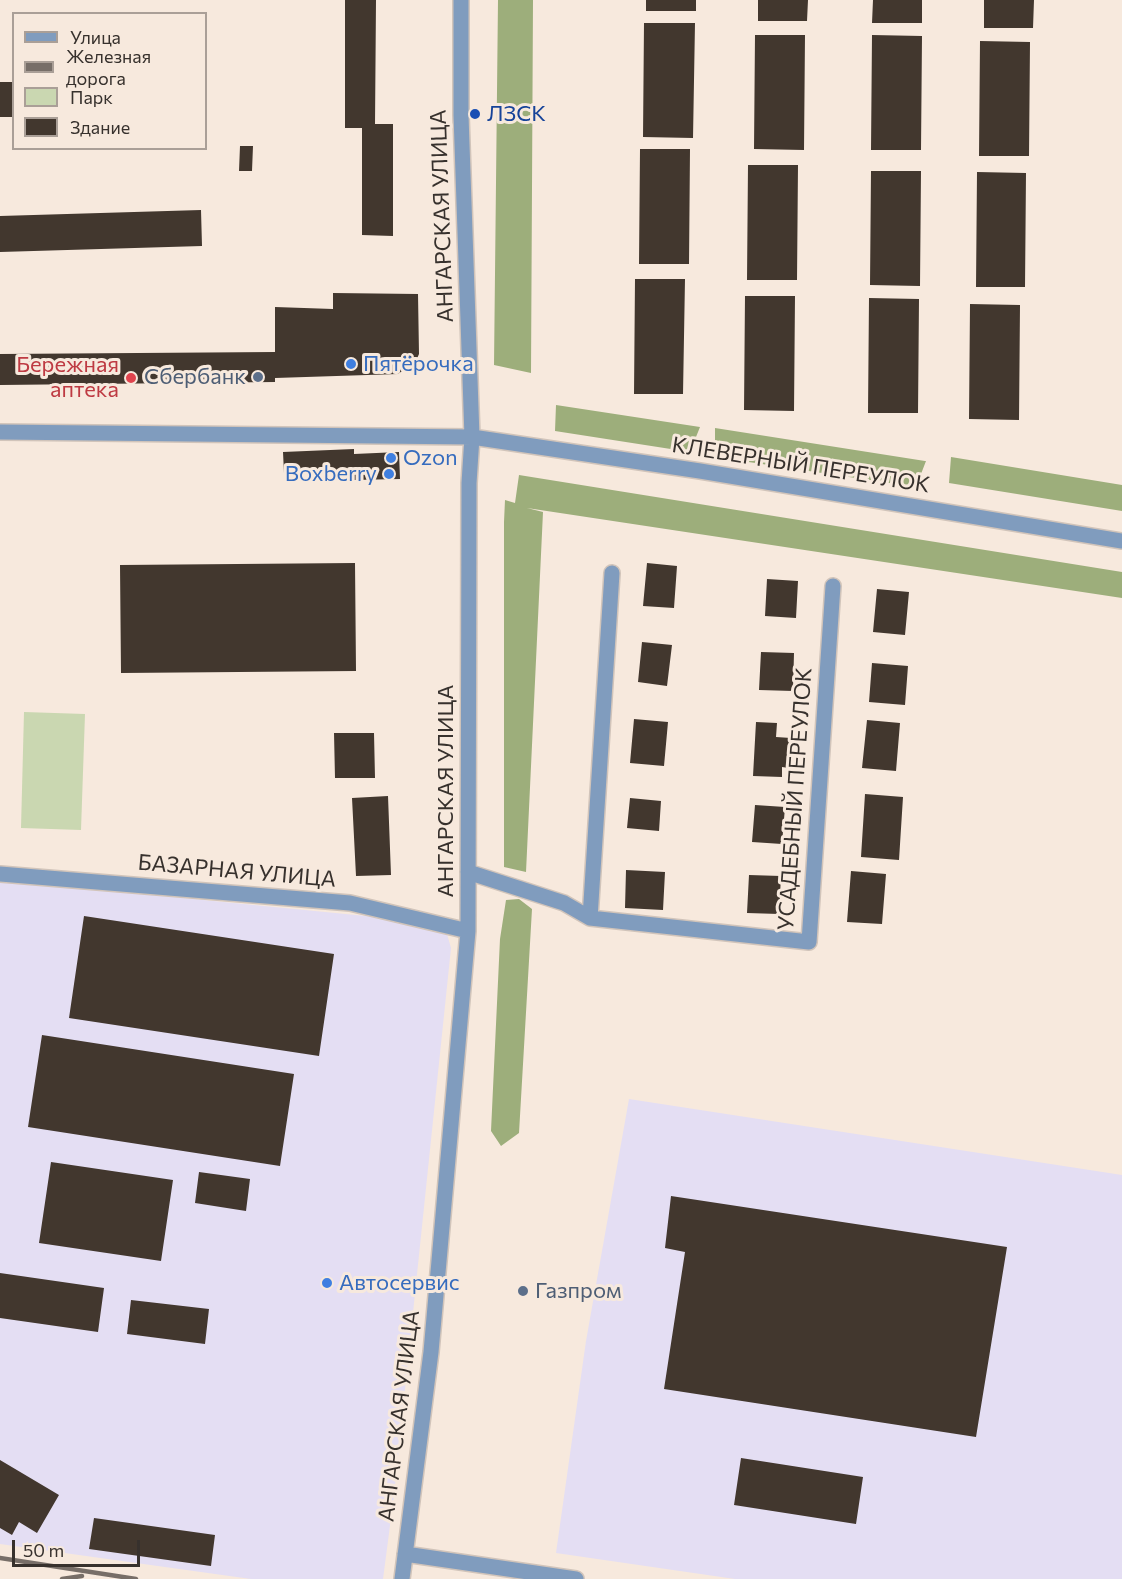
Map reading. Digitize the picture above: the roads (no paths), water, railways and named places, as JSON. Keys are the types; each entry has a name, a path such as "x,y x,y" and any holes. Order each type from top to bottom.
{"street":[{"name":"АНГАРСКАЯ УЛИЦА","path":"402,1579 430,1352 468,931 469,483 472,437 461,116 461,0"},
{"name":"КЛЕВЕРНЫЙ ПЕРЕУЛОК","path":"0,432 472,437 700,471 1122,541"},
{"path":"590,918 612,573"},
{"name":"УСАДЕБНЫЙ ПЕРЕУЛОК","path":"468,872 564,903 590,918 810,942 833,586"},
{"name":"БАЗАРНАЯ УЛИЦА","path":"0,874 350,903 468,931"},
{"path":"405,1554 576,1579"}],"railway":[{"path":"0,1558 136,1579"},
{"path":"62,1579 82,1576"}],"place":[{"name":"ЛЗСК","path":"475,114"},
{"name":"Пятёрочка","path":"351,364"},
{"name":"Сбербанк","path":"258,377"},
{"name":"Бережная аптека","path":"131,378"},
{"name":"Ozon","path":"391,458"},
{"name":"Boxberry","path":"389,474"},
{"name":"Автосервис","path":"327,1283"},
{"name":"Газпром","path":"523,1291"}]}
